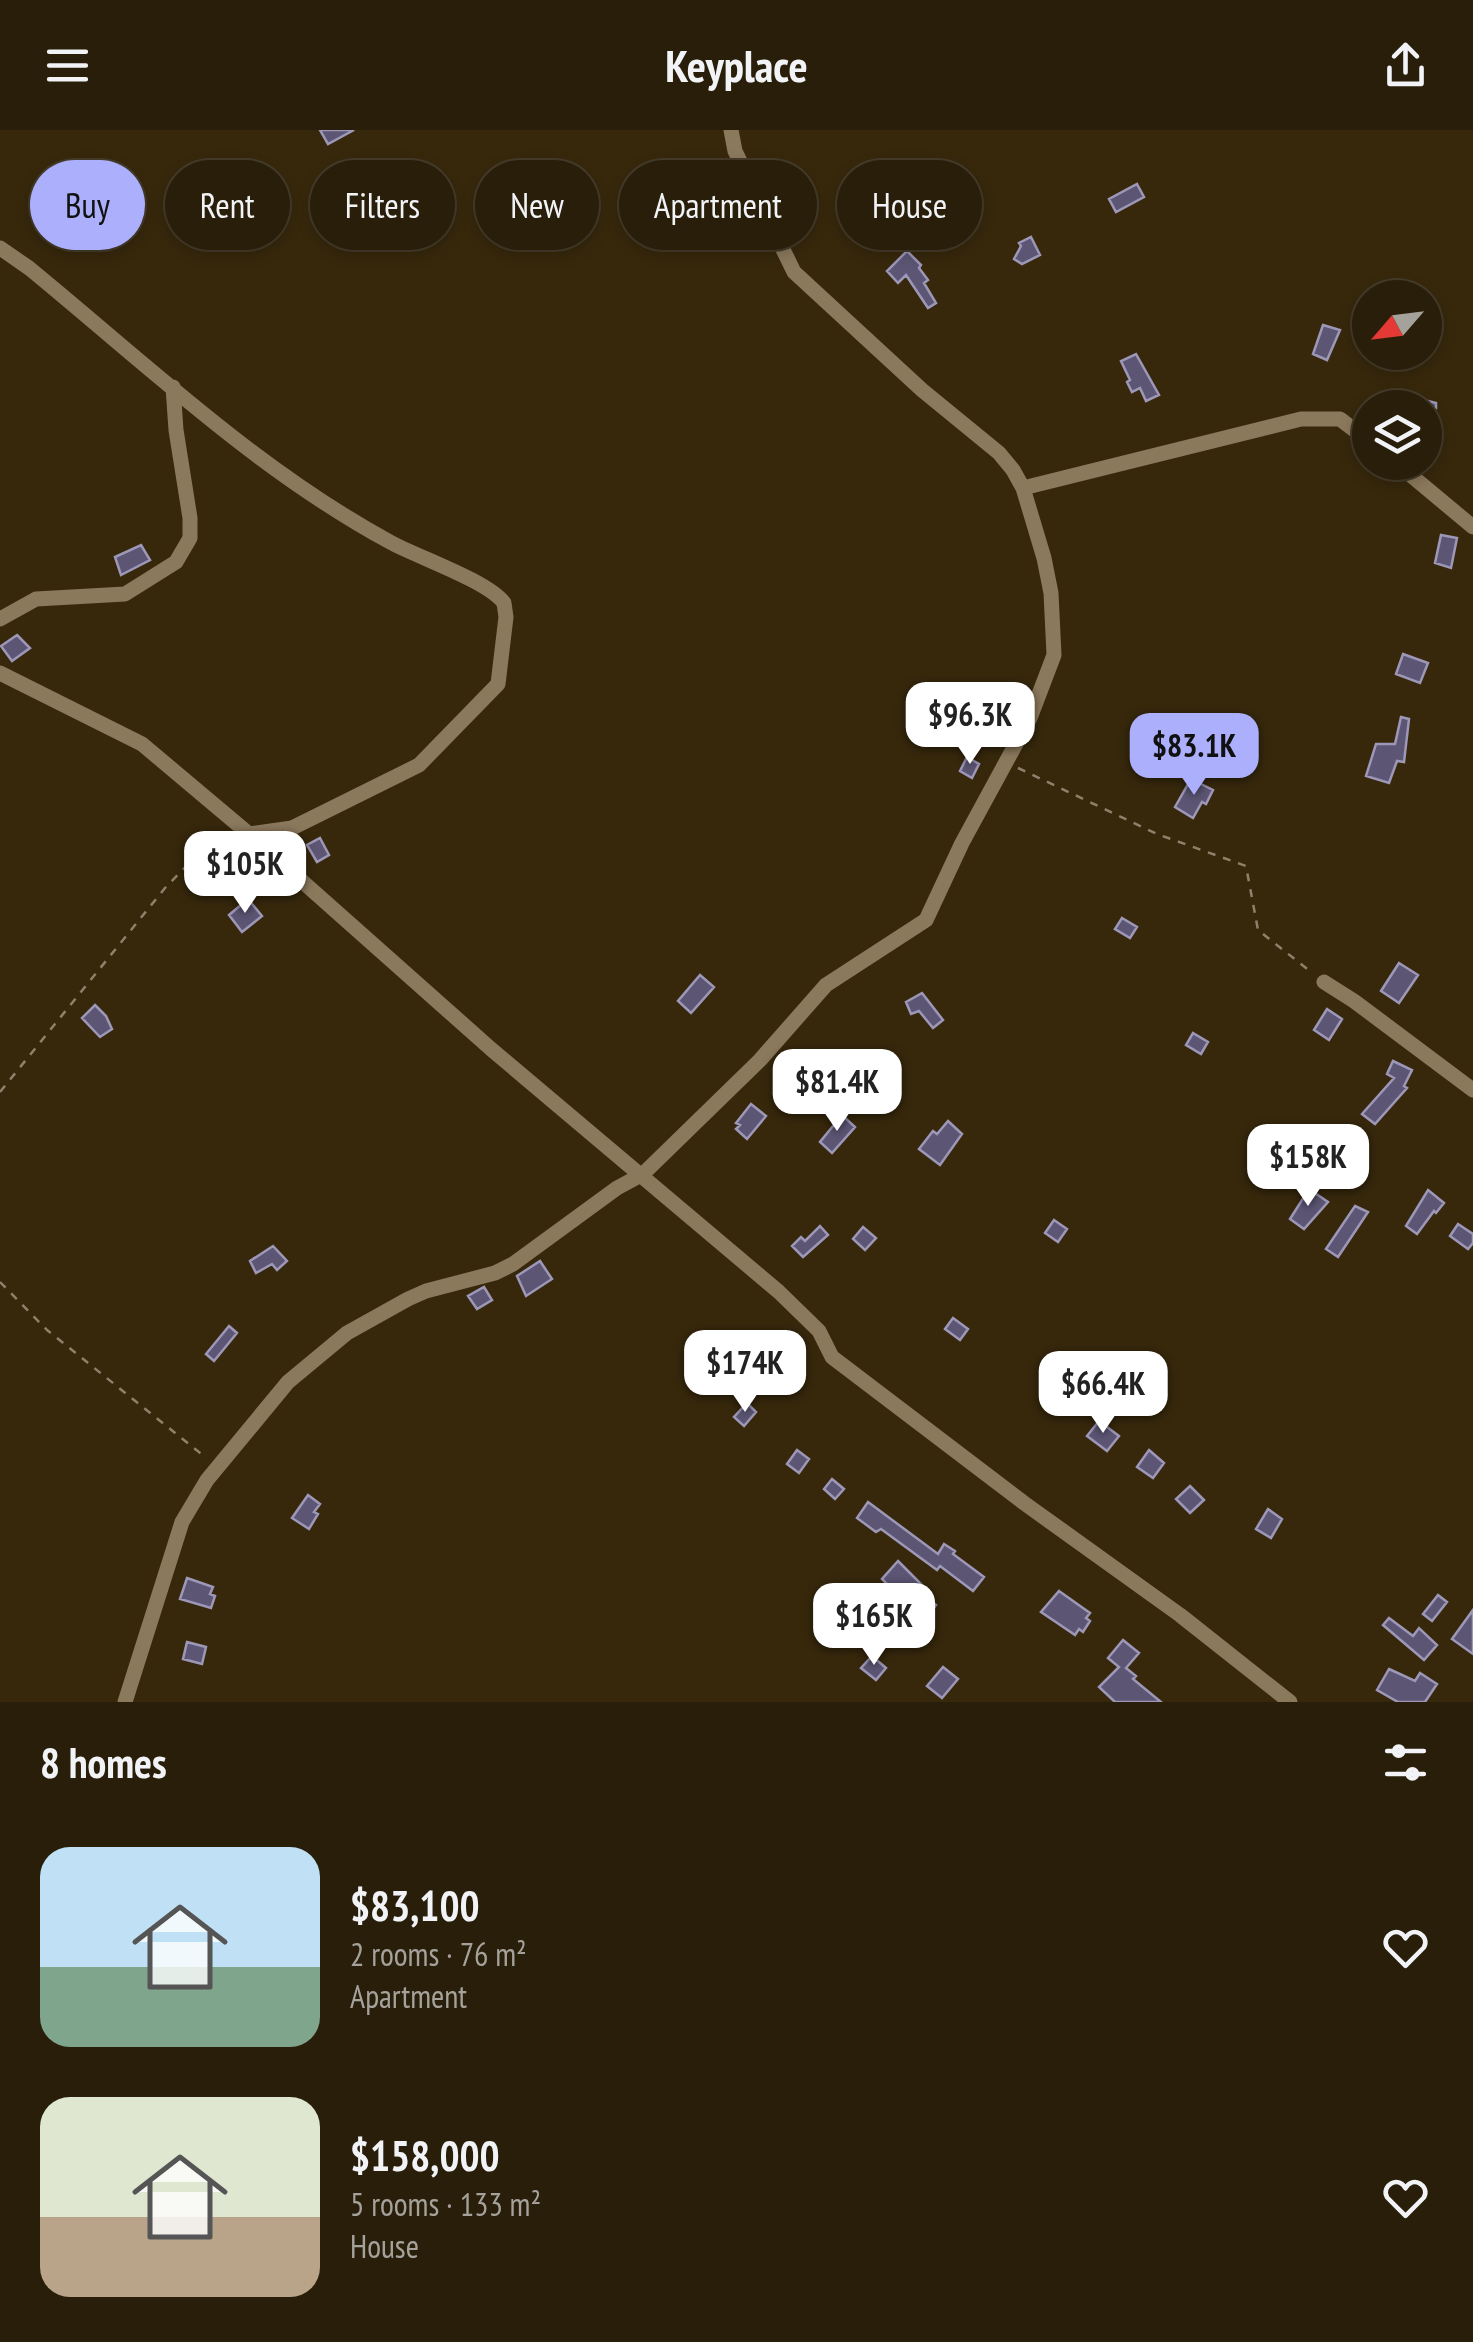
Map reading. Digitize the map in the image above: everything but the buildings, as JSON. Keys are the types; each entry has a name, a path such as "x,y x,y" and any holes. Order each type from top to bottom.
{"street":[{"path":"125,1702 174,1541 193,1500 288,1382 348,1334 426,1291 513,1264 642,1174 760,1060 826,985 926,920 962,842 1030,718 1051,667 1056,642 1044,558 1023,488 1006,460 922,390 794,272 735,152 731,130"},
{"path":"0,248 222,428 330,506 390,542 477,584 500,598 506,612 498,684 419,765 292,828 250,834"},
{"path":"0,619 36,599 125,594 176,562 190,538 190,528 173,387"},
{"path":"1023,488 1300,420 1340,419 1352,428"},
{"path":"1416,480 1473,527"},
{"path":"0,673 142,744 250,834 392,964 789,1301 819,1331 832,1357 1180,1615 1290,1702"},
{"path":"1324,982 1354,1000 1473,1090"}],"path":[{"path":"1006,762 1157,834 1246,866 1258,930 1324,982"},
{"path":"0,1092 119,942 198,854 250,834"},
{"path":"0,1282 47,1330 217,1468"}]}
